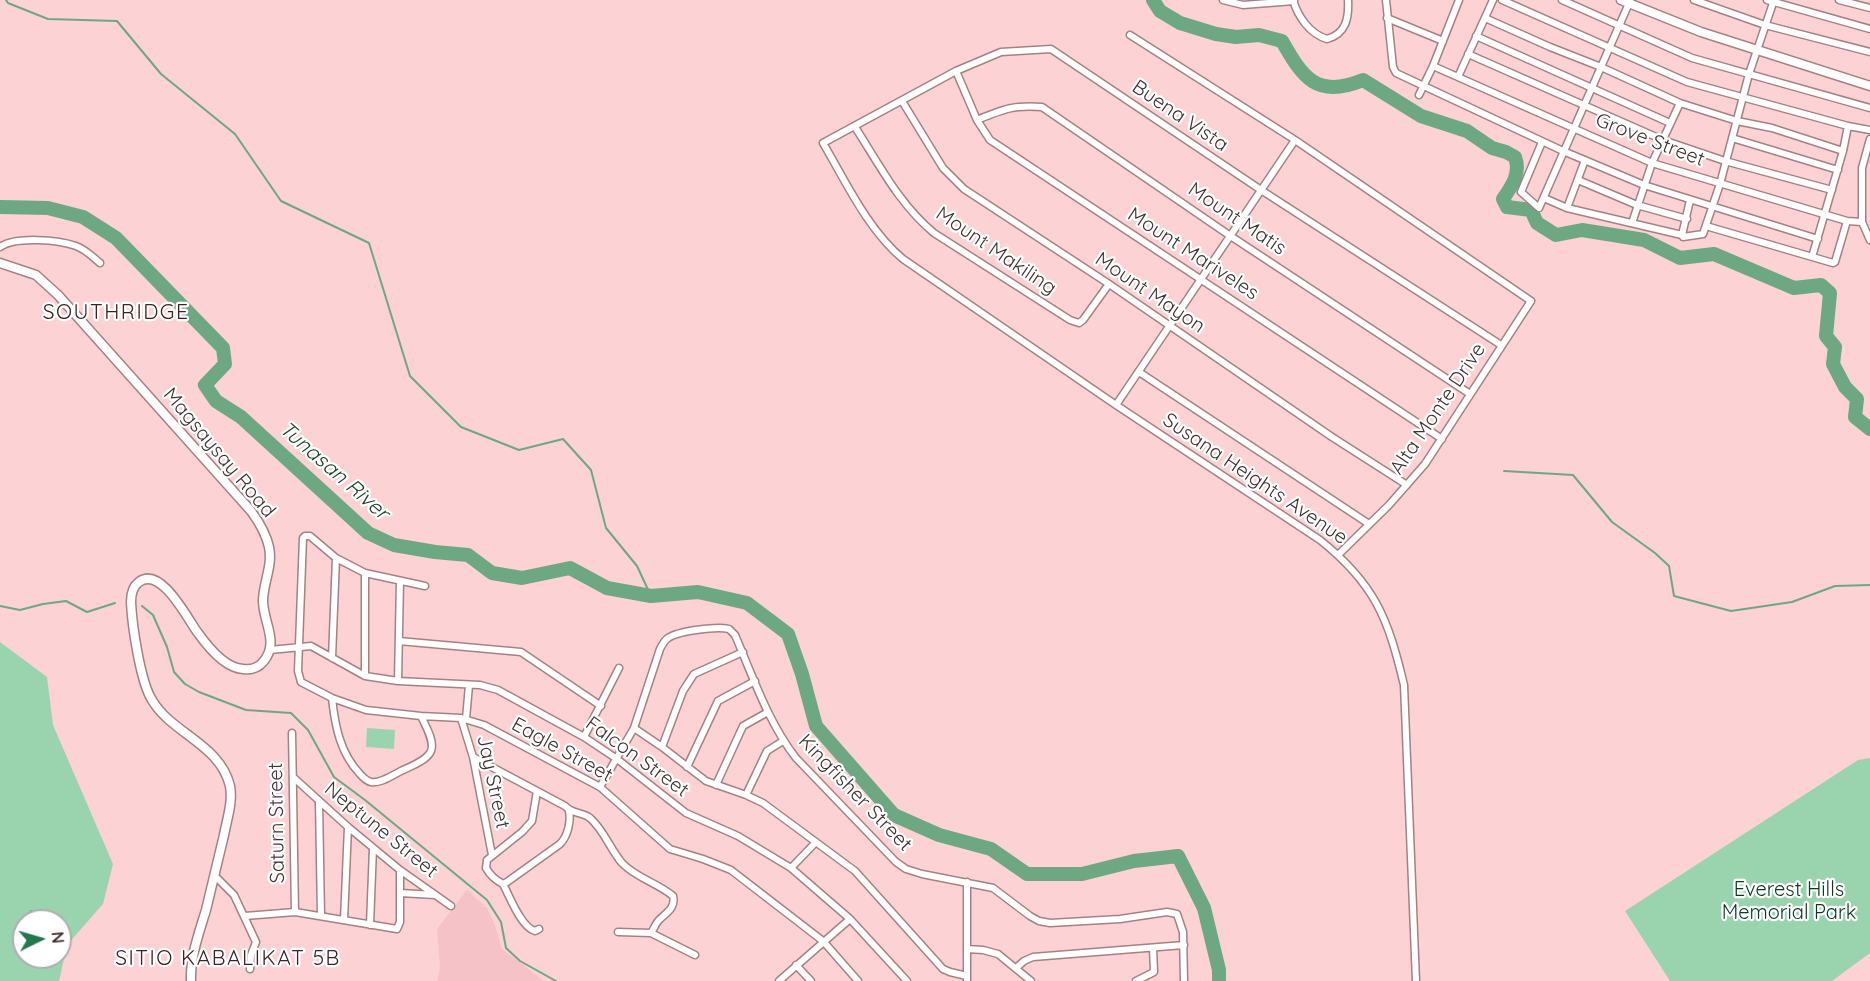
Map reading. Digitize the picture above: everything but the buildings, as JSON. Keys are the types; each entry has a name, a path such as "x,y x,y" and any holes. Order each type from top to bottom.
{"main road":[{"path":"1627,1 1701,32 1870,86"},
{"name":"Magsaysay Road","path":"0,263 29,272 49,285 255,516 270,549 263,600 270,634 270,650"},
{"path":"191,981 193,955 215,876 229,813 230,787 216,758 171,721 151,699 138,647 132,608 132,590 145,579 158,582 166,588 207,644 217,655 236,668 246,670 257,667 270,650"}],"street":[{"path":"1223,0 1243,5 1294,1 1297,11 1312,32 1327,39 1334,37 1343,29 1348,15 1348,0"},
{"path":"1386,0 1394,70 1423,86 1563,151 1644,185 1818,238"},
{"path":"1419,95 1460,0"},
{"path":"1458,77 1492,0"},
{"path":"1502,0 1687,81 1848,126 1870,130"},
{"path":"1562,0 1692,58 1870,108"},
{"path":"1694,0 1765,25 1870,52"},
{"path":"1544,198 1567,208 1685,237 1702,234 1720,184 1771,0 1870,29"},
{"path":"1839,0 1870,8"},
{"path":"1542,141 1521,192 1539,208 1601,67 1627,1"},
{"path":"1387,18 1443,41"},
{"path":"1485,18 1680,103 1737,121 1772,128 1843,151"},
{"path":"1116,405 1295,140 1130,35"},
{"path":"1476,36 1670,123"},
{"name":"Buena Vista","path":"823,143 956,71 1000,52 1051,49 1261,190 1501,345"},
{"path":"1468,54 1663,140 1725,161 1832,190"},
{"name":"Grove Street","path":"1433,66 1652,163 1847,221 1862,222"},
{"name":"Mount Mariveles","path":"956,71 977,120 995,144 1442,439"},
{"name":"Mount Mayon","path":"902,101 943,168 958,184 1109,284 1320,429 1407,485"},
{"path":"1632,223 1652,163 1680,103"},
{"name":"Mount Matis","path":"977,120 1022,105 1042,107 1229,235 1470,394"},
{"path":"1812,257 1838,170 1848,126"},
{"name":"Mount Makiling","path":"855,127 904,204 934,233 1070,320 1079,323 1083,320 1109,284"},
{"path":"1732,138 1838,170"},
{"name":"Alta Monte Drive","path":"1295,140 1531,301 1425,464 1338,555"},
{"path":"1870,140 1862,168 1862,222 1870,240"},
{"name":"Susana Heights Avenue","path":"823,143 877,233 889,248 1116,405 1320,540 1338,555 1362,581 1380,608 1394,642 1404,685 1416,981"},
{"path":"1567,208 1585,160"},
{"path":"1578,180 1637,205 1687,219"},
{"path":"1682,235 1690,200"},
{"path":"1706,226 1831,263 1835,262 1847,221"},
{"path":"0,247 14,241 52,241 78,246 100,263"},
{"path":"1139,372 1369,524"},
{"path":"299,647 303,538 305,536 310,536 336,558 365,573 425,586"},
{"path":"332,658 336,558"},
{"path":"365,573 365,676"},
{"path":"398,681 400,580"},
{"name":"Kingfisher Street","path":"600,787 634,728 660,649 666,639 675,634 724,628 733,632 783,741 796,758 896,862 906,869 993,888 1030,916 1050,923 1120,919 1167,912 1177,914 1184,945"},
{"path":"399,641 521,652 601,706"},
{"name":"Eagle Street","path":"299,647 299,678 304,684 332,698 366,710 463,718 484,725 600,787 670,849 730,870 823,941 858,981"},
{"name":"Falcon Street","path":"270,650 316,648 365,676 398,681 489,686 498,690 584,737 617,759 686,813 738,836 791,868 850,919 907,981"},
{"path":"662,747 686,684 694,674 743,652"},
{"path":"584,737 619,668"},
{"path":"687,767 718,700 755,681"},
{"path":"463,718 469,684"},
{"path":"332,698 334,716 345,754 370,782 381,780 428,756 432,750 431,743 421,716"},
{"path":"716,785 744,726 768,712"},
{"name":"Jay Street","path":"463,718 492,855 487,860 486,868 491,876 503,884"},
{"path":"634,728 698,776 763,803 816,842 858,874 941,968 967,978 967,882"},
{"name":"Saturn Street","path":"292,733 295,912"},
{"path":"746,795 767,751 783,741"},
{"path":"473,757 566,806 569,811 570,817 563,840 503,884 525,925 535,931 539,929"},
{"name":"Neptune Street","path":"293,777 348,828 400,870 451,906"},
{"path":"492,855 522,832 532,821 537,791"},
{"path":"320,802 321,916"},
{"path":"569,811 588,816 602,832 612,851 624,865 673,896 672,907 651,933"},
{"path":"344,920 348,828"},
{"path":"791,868 816,842"},
{"path":"370,925 373,848"},
{"path":"245,916 295,912 397,929 400,922 400,870"},
{"path":"215,876 234,895 257,944 251,956 250,969"},
{"path":"400,893 436,895"},
{"path":"779,981 850,919"},
{"path":"618,932 651,933 695,955"},
{"path":"1016,968 1023,961 1033,957 1184,945 1184,981"},
{"path":"1136,981 1154,972 1154,948"},
{"path":"967,949 992,951 1031,981"},
{"path":"796,965 811,981"}],"shaded area":[{"path":"467,890 487,908 502,949 544,981 437,981 440,968 437,929"}],"green space":[{"path":"0,642 47,677 53,725 113,864 103,904 72,939 72,909 12,909 12,969 62,969 59,981 0,981"},
{"path":"367,728 395,730 394,749 366,747"},
{"name":"Everest Hills Memorial Park","path":"1870,758 1870,953 1832,981 1670,981 1625,911 1858,760"}],"waterway":[{"path":"6,0 8,3 48,19 117,21 161,74 235,134 281,201 369,243 410,376 461,427 519,450 563,439 591,470 606,528 637,566 651,596"},
{"path":"1153,0 1160,11 1180,23 1216,34 1236,37 1259,35 1282,41 1297,65 1313,82 1334,87 1363,80 1421,116 1467,131 1492,148 1515,157 1516,174 1503,199 1507,207 1531,210 1537,223 1556,235 1582,230 1644,240 1680,258 1714,254 1794,288 1821,285 1830,293 1826,336 1835,347 1833,364 1845,387 1857,399 1855,417 1870,429"},
{"name":"Tunasan River","path":"0,207 48,208 83,217 116,238 223,348 225,364 205,385 216,401 241,417 368,533 394,545 468,555 492,573 522,578 570,568 607,588 651,596 698,592 747,603 788,634 816,726 894,815 939,835 991,849 1027,874 1082,874 1134,861 1178,856 1204,908 1219,970 1219,981"},
{"path":"1504,471 1573,475 1612,522 1669,566 1674,596 1731,611 1792,602 1835,586 1870,585"},
{"path":"0,606 20,610 66,601 87,612 115,603"},
{"path":"142,606 153,615 167,647 174,672 185,684 199,692 246,710 291,713 308,730 334,777 487,900 501,922 506,948 520,961 556,981"}],"district":[{"name":"SOUTHRIDGE","path":"116,313"},
{"name":"SITIO KABALIKAT 5B","path":"228,959"}]}
